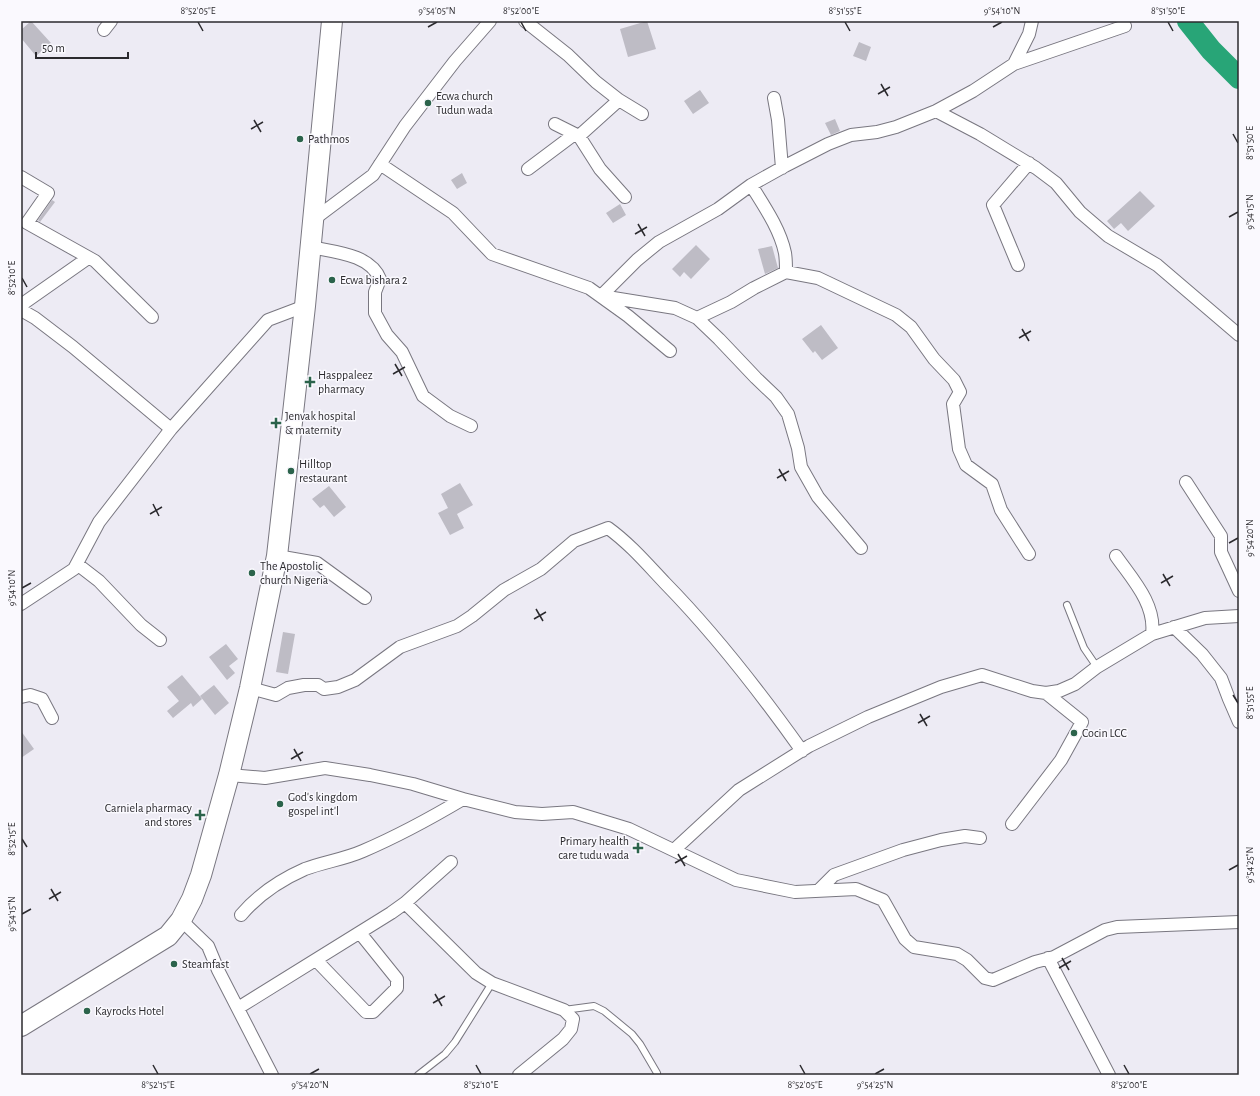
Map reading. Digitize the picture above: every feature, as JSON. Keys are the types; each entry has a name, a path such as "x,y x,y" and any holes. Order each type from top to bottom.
{"main road":[{"path":"21,1026 168,936 180,920 192,899 201,875 229,775 250,688 277,556 305,306 332,21"}],"street":[{"path":"313,220 373,175 404,126 490,21"},
{"path":"525,21 568,55 596,82 619,100 642,114"},
{"path":"1014,64 1029,34 1032,21"},
{"path":"601,296 637,260 659,242 718,209 751,185 828,144 851,134 877,132 896,127 936,111 973,91 1014,64 1125,26"},
{"path":"774,98 778,120 782,168"},
{"path":"528,169 572,136 579,136 619,100"},
{"path":"936,111 980,134 1029,163 1056,183 1080,212 1108,236 1157,265 1239,335"},
{"path":"555,124 579,136 600,169 625,197"},
{"path":"1018,265 992,205 1029,163"},
{"path":"380,164 453,213 492,254 589,288 628,316 670,351"},
{"path":"21,177 48,193 27,223 95,261 152,317"},
{"path":"751,185 766,208 781,239 786,254 786,272"},
{"path":"311,247 358,257 377,271 380,279 375,292 375,313 387,335 402,352 423,396 450,416 470,426"},
{"path":"21,305 88,258"},
{"path":"697,318 731,302 754,288 786,272 818,278 896,315 911,327 934,359 954,380 960,392 953,404 959,449 966,465 992,484 1001,510 1029,554"},
{"path":"601,296 675,308 697,318 776,396 788,414 798,448 801,467 818,497 861,548"},
{"path":"21,604 74,569 100,522 171,429 268,320 305,306"},
{"path":"21,310 35,318 73,347 171,429"},
{"path":"1186,482 1221,536 1221,552 1239,591"},
{"path":"250,688 276,694 288,688 304,685 318,685 324,689 338,687 355,680 400,647 457,626 504,590 540,568 574,542 608,528 624,540 692,611 746,676 802,751"},
{"path":"277,556 317,563 365,598"},
{"path":"1116,556 1144,596 1154,622 1152,634"},
{"path":"76,564 98,581 141,625 160,640"},
{"path":"674,850 739,790 802,751 868,717 941,687 982,675 1032,691 1046,693 1059,691 1074,684 1097,667 1152,634 1205,618 1239,616"},
{"path":"1174,627 1202,654 1221,678 1228,699 1239,722"},
{"path":"1012,824 1061,760 1082,722 1046,693"},
{"path":"21,697 30,696 42,699 52,718"},
{"path":"229,775 265,778 325,768 370,774 413,784 463,799 515,812 542,814 573,812 629,829 736,880 795,892 856,889 883,900 905,939 914,947 957,954 967,960 985,978 993,980 1035,962 1054,957 1105,930 1117,927 1239,922"},
{"path":"241,915 252,902 279,882 306,869 362,852 405,831 463,799"},
{"path":"819,890 834,875 903,850 941,840 965,836 980,838"},
{"path":"238,1008 405,904 451,862"},
{"path":"405,904 476,973 492,983 564,1010 573,1019 571,1029 563,1039 518,1075"},
{"path":"180,920 208,946 218,970 272,1075"},
{"path":"316,960 366,1012 373,1012 397,988 397,979 360,932"},
{"path":"1048,958 1109,1075"}],"lane":[{"path":"1067,605 1084,648 1097,667"},
{"path":"418,1075 445,1054 455,1042 492,983"},
{"path":"564,1010 594,1006 604,1011 632,1034 640,1044 657,1073"}],"building":[{"path":"31,21 51,43 36,56 21,38 21,30"},
{"path":"647,21 656,49 628,57 620,29"},
{"path":"859,42 871,47 866,61 853,56"},
{"path":"700,90 709,103 693,114 684,101"},
{"path":"835,119 840,131 831,135 825,123"},
{"path":"462,173 467,183 457,189 451,180"},
{"path":"1140,191 1155,206 1128,231 1121,223 1114,229 1107,221"},
{"path":"52,200 55,202 40,222 38,220"},
{"path":"620,204 626,215 613,223 606,213"},
{"path":"696,245 710,259 691,279 684,272 680,277 672,269"},
{"path":"772,246 778,268 765,274 758,249"},
{"path":"821,325 838,348 822,360 815,351 813,353 802,339"},
{"path":"460,483 473,505 457,514 464,528 450,535 438,513 448,508 441,494"},
{"path":"329,486 346,507 334,517 324,505 320,508 312,499"},
{"path":"283,632 295,634 288,674 276,672"},
{"path":"226,644 238,659 229,666 235,673 227,680 209,657"},
{"path":"182,675 202,699 193,707 191,703 173,718 167,711 179,701 167,687"},
{"path":"214,685 229,703 215,715 200,696"},
{"path":"21,731 34,749 21,758"}],"waterway":[{"path":"1188,21 1211,50 1239,78"}],"place":[{"name":"Ecwa church Tudun wada","path":"428,103"},
{"name":"Pathmos","path":"300,139"},
{"name":"Ecwa bishara 2","path":"332,280"},
{"name":"Hasppaleez pharmacy","path":"310,382"},
{"name":"Jenvak hospital & maternity","path":"276,423"},
{"name":"Hilltop restaurant","path":"291,471"},
{"name":"The Apostolic church Nigeria","path":"252,573"},
{"name":"Cocin LCC","path":"1074,733"},
{"name":"God's kingdom gospel int'l","path":"280,804"},
{"name":"Carniela pharmacy and stores","path":"200,815"},
{"name":"Primary health care tudu wada","path":"638,848"},
{"name":"Steamfast","path":"174,964"},
{"name":"Kayrocks Hotel","path":"87,1011"}]}
